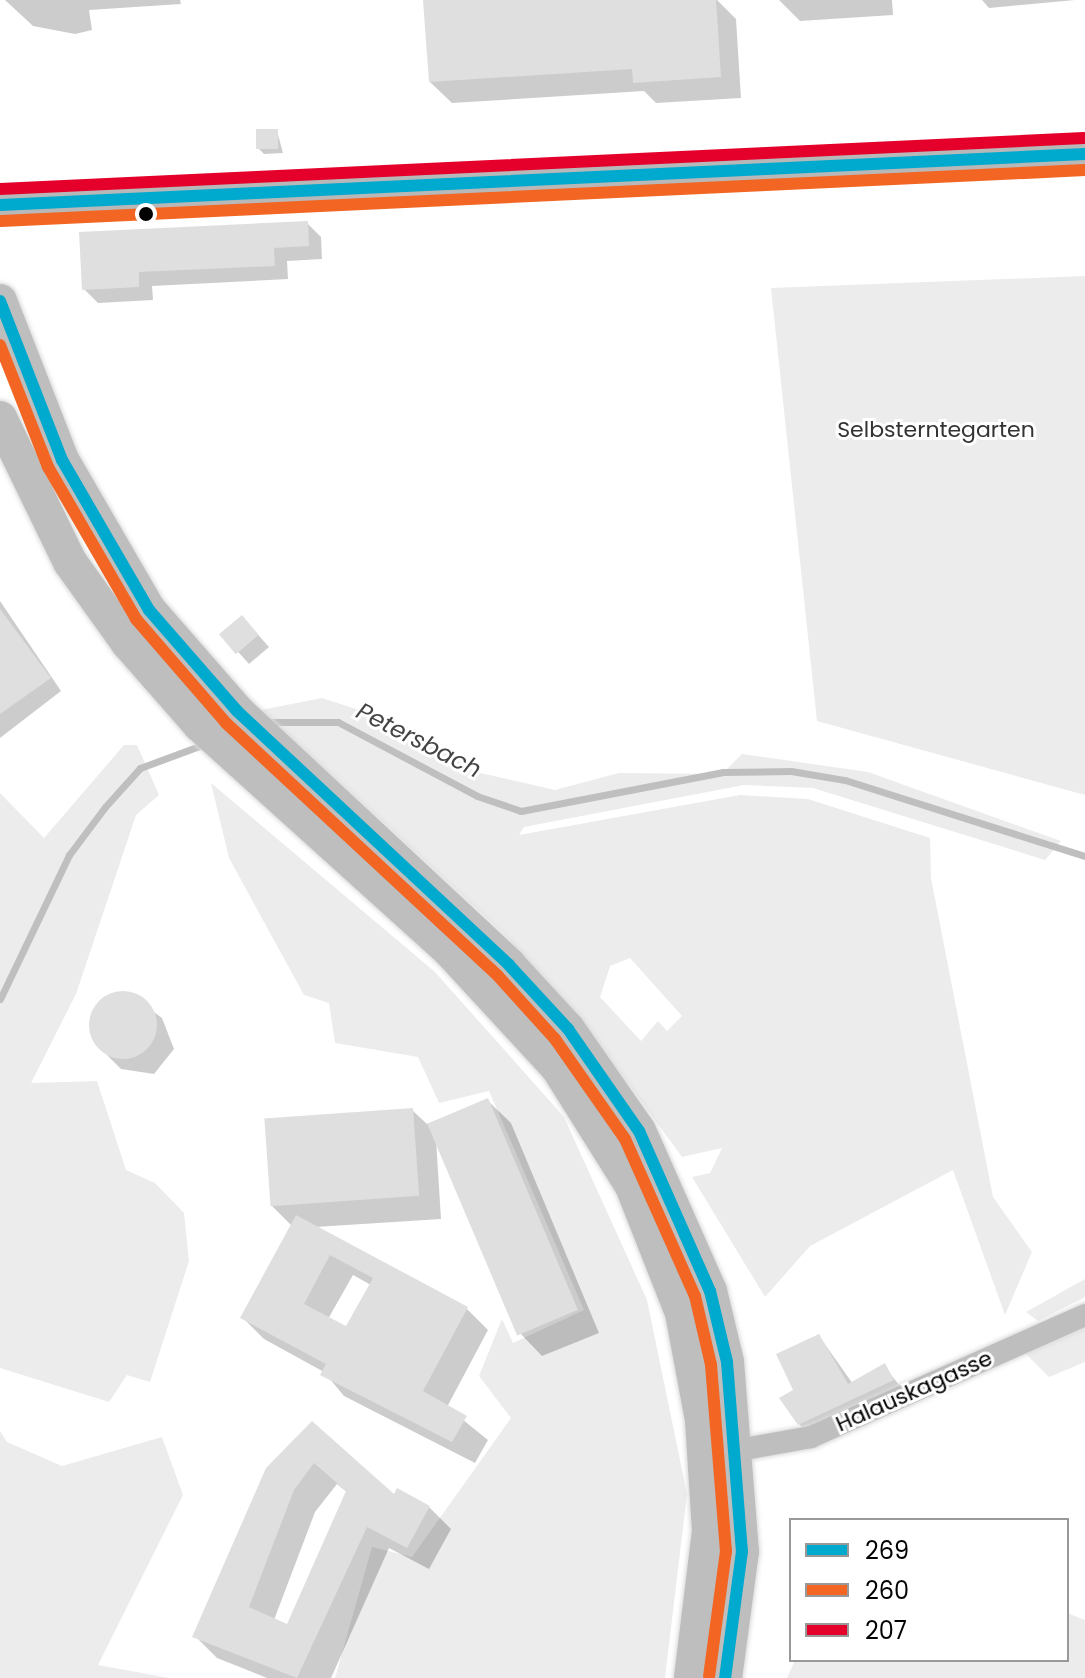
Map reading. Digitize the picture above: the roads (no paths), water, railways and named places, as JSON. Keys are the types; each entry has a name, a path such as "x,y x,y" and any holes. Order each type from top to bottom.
{"main road":[{"path":"0,205 1085,154"},
{"path":"0,301 62,460 114,559 237,711 509,965 568,1029 631,1118 710,1291 739,1450 742,1551 725,1678"},
{"path":"0,418 83,582 200,725 449,950 558,1068 632,1186 682,1313 702,1420 709,1531 691,1678"}],"street":[{"name":"Halauskagasse","path":"739,1450 811,1437 1085,1315"}],"waterway":[{"name":"Petersbach","path":"266,722 338,722 477,796 521,811 723,772 791,771 845,780 1085,856"},
{"name":"Petersbach","path":"0,999 69,855 105,807 140,768 205,744"}],"park label":[{"name":"Selbsterntegarten","path":"936,430"}]}
